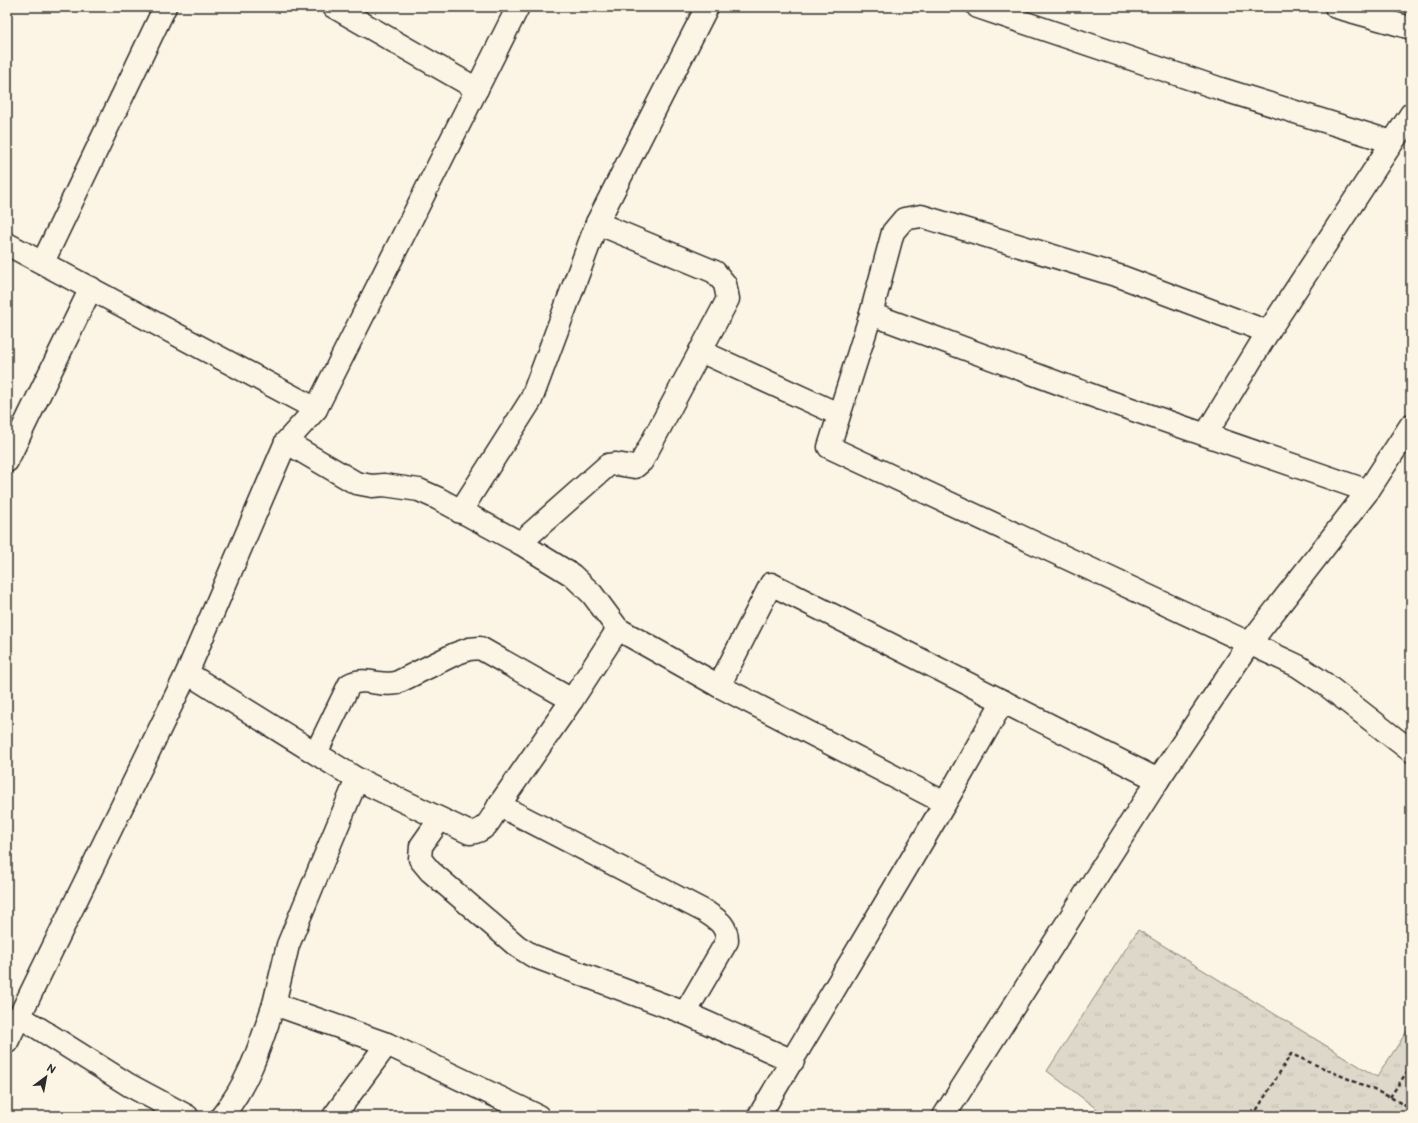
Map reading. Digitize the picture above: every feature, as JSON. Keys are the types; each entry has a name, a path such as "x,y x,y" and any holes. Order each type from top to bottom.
{"street":[{"path":"43,262 165,7"},
{"path":"334,7 477,89"},
{"path":"7,1042 187,673 286,442 316,409 518,7"},
{"path":"460,512 531,400 598,223 707,7"},
{"path":"978,7 1221,89 1392,142"},
{"path":"1336,7 1411,28"},
{"path":"1206,434 1268,332 1411,114"},
{"path":"1268,332 1122,277 921,216 904,219 893,232 871,314 838,414 829,447 1298,666 1325,684 1411,751"},
{"path":"520,543 608,465 616,464 635,467 642,460 728,298 725,284 715,272 598,223"},
{"path":"7,244 316,409"},
{"path":"7,461 91,288"},
{"path":"871,314 1099,398 1368,491"},
{"path":"700,351 838,414"},
{"path":"944,1116 1158,780 1249,644 1368,491 1411,425"},
{"path":"286,442 356,483 372,486 384,485 419,490 437,498 460,512 520,543 572,575 592,594 618,628 720,686 945,803"},
{"path":"720,686 771,584 1158,780"},
{"path":"187,673 357,779 470,833 480,832 488,824 572,700 618,628"},
{"path":"316,753 349,685 356,681 388,685 396,683 455,654 469,649 480,648 572,700"},
{"path":"759,1116 945,803 1003,701"},
{"path":"222,1116 233,1103 250,1074 274,1004 288,945 357,779"},
{"path":"499,806 706,912 721,922 727,932 727,941 684,1013"},
{"path":"440,819 421,846 420,859 430,872 517,946 532,956 684,1013 792,1061"},
{"path":"274,1004 387,1044 538,1116"},
{"path":"20,1016 129,1085 187,1116"},
{"path":"334,1116 387,1044"}],"path":[{"path":"1254,1116 1291,1054 1390,1097 1411,1109"},
{"path":"1390,1097 1411,1066"}],"green space":[{"path":"1138,930 1377,1077 1411,1025 1411,1116 1106,1116 1047,1071"}]}
